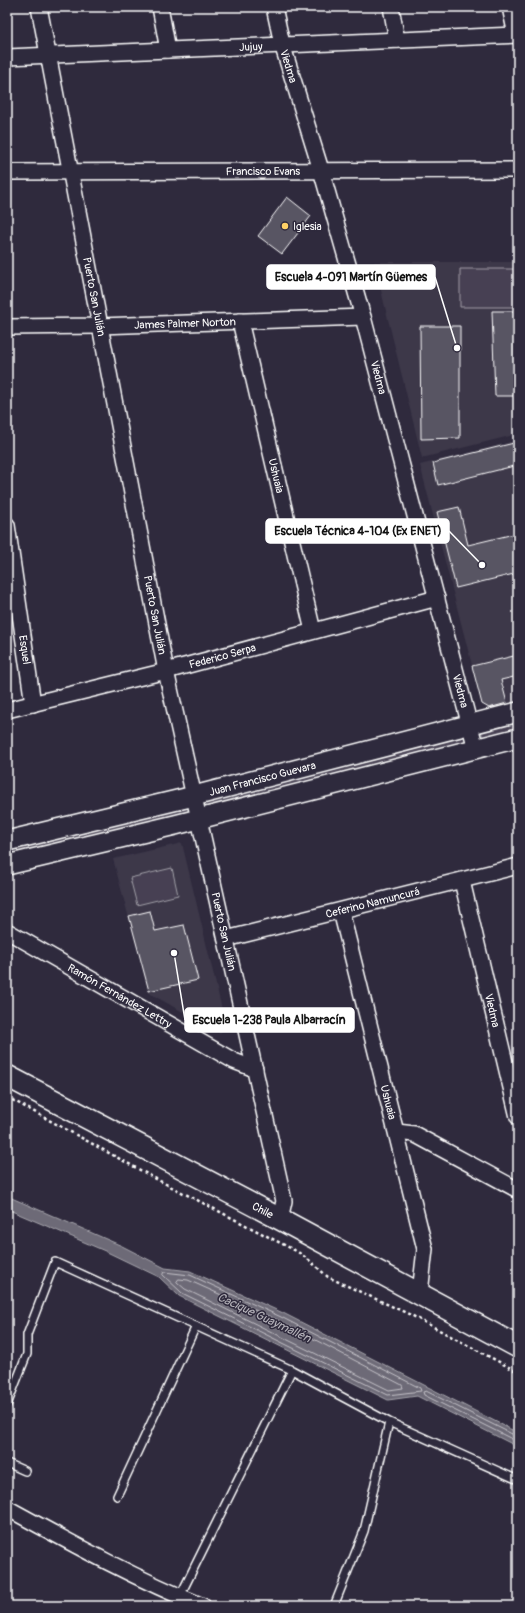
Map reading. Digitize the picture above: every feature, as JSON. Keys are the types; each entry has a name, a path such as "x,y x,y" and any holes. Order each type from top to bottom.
{"main road":[{"name":"Chile","path":"7,1076 280,1219 518,1347"}],"street":[{"name":"Puerto San Julián","path":"39,7 166,670 284,1201 280,1219"},
{"path":"160,7 168,50"},
{"name":"Viedma","path":"274,7 282,44 321,170 363,317 476,749"},
{"path":"391,7 397,40"},
{"path":"510,7 517,35"},
{"name":"Jujuy","path":"7,56 48,56 282,44 517,35"},
{"name":"Francisco Evans","path":"7,172 518,170"},
{"name":"James Palmer Norton","path":"7,327 99,326 363,317"},
{"name":"Ushuaia","path":"240,321 313,631"},
{"name":"Esquel","path":"7,525 33,704"},
{"name":"Federico Serpa","path":"7,710 166,670 437,598"},
{"name":"Juan Francisco Guevara","path":"7,841 194,796 518,712"},
{"path":"7,865 199,819 518,738"},
{"name":"Ceferino Namuncurá","path":"226,939 518,866"},
{"name":"Viedma","path":"462,881 518,1117"},
{"name":"Ushuaia","path":"341,911 426,1249 420,1294"},
{"name":"Ramón Fernández Lettry","path":"7,931 234,1061 255,1069"},
{"path":"397,1132 414,1134 518,1190"},
{"path":"7,1508 66,1540 203,1606"}],"lane":[{"path":"7,1405 27,1354 27,1335 56,1262 292,1370 389,1422 518,1480"},
{"path":"117,1496 196,1326"},
{"path":"180,1596 292,1370"},
{"path":"334,1606 364,1532 389,1422"},
{"path":"7,1462 25,1471"}],"path":[{"path":"7,1097 160,1181 298,1252 310,1260 328,1277 411,1315 518,1372"}],"shaded area":[{"path":"374,262 518,262 518,434 422,458"},
{"path":"460,269 516,269 516,307 460,307"},
{"path":"518,440 518,705 494,711 482,704 420,465"},
{"path":"518,720 518,731 483,740 481,729"},
{"path":"467,732 470,743 200,809 198,798"},
{"path":"192,807 196,818 7,864 7,848"},
{"path":"182,843 226,1026 220,1033 149,993 113,859"},
{"path":"172,868 178,895 137,905 130,878"}],"water":[{"name":"Cacique Guaymallén","path":"7,1196 122,1246 165,1268 190,1271 283,1313 518,1433 518,1447 417,1396 388,1400 179,1296 159,1277 105,1251 7,1209"}],"building":[{"name":"Iglesia","path":"287,197 311,216 282,254 258,236"},
{"path":"492,311 518,311 518,396 495,396"},
{"path":"420,326 460,326 460,438 421,439"},
{"path":"518,442 518,465 438,485 433,463"},
{"path":"459,507 468,545 518,533 518,573 456,588 437,512"},
{"path":"518,655 518,676 501,680 507,703 489,708 482,704 472,666"},
{"path":"150,911 155,931 184,925 198,980 149,991 129,916"}],"place":[{"name":"Iglesia","path":"285,226"},
{"name":"Escuela 4-091 Martín Güemes","path":"457,348"},
{"name":"Escuela Técnica 4-104 (Ex ENET)","path":"482,565"},
{"name":"Escuela 1-238 Paula Albarracín","path":"174,953"}]}
